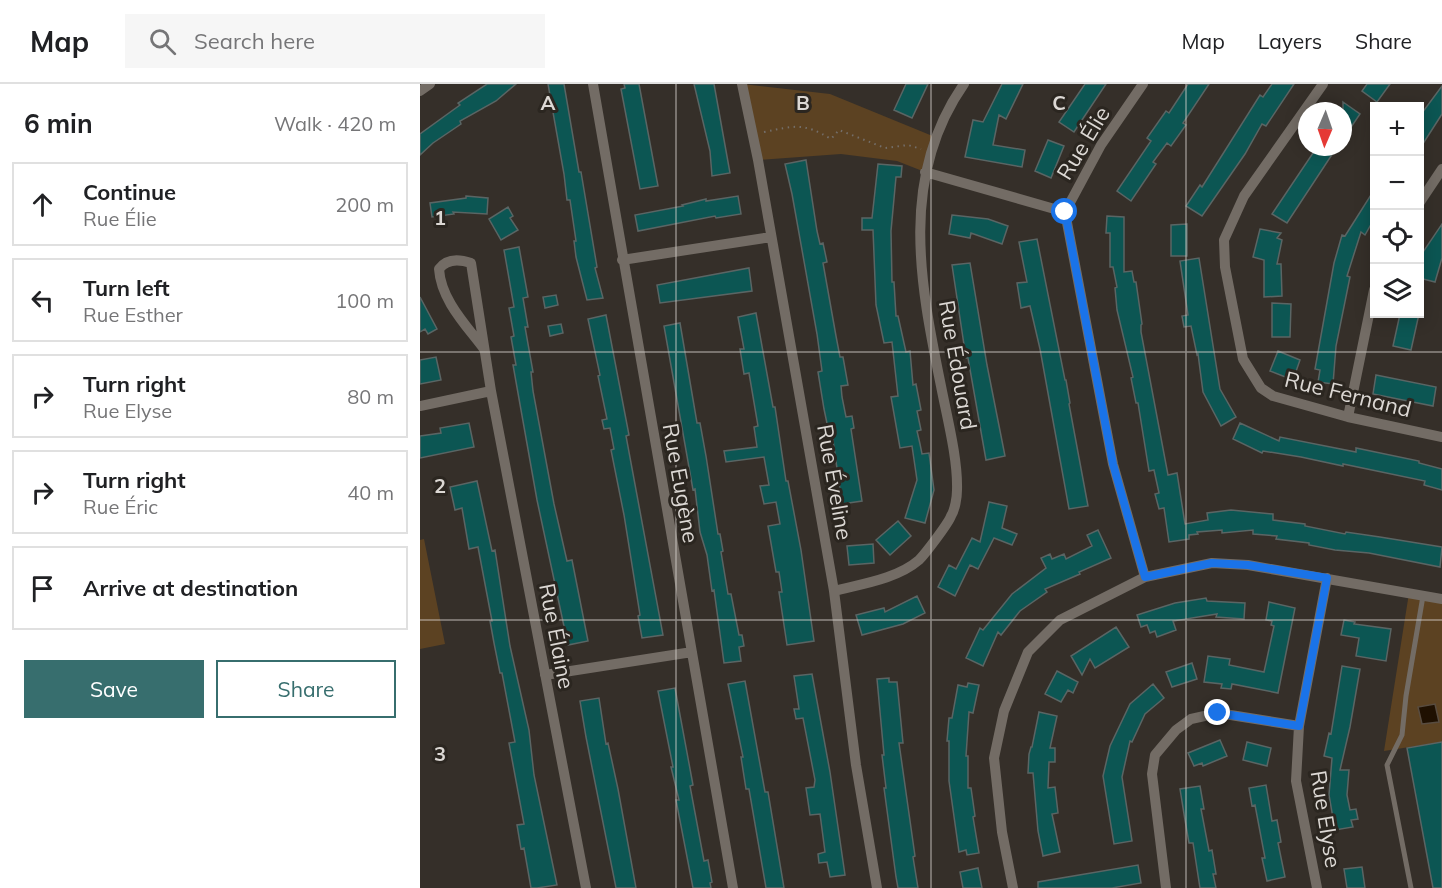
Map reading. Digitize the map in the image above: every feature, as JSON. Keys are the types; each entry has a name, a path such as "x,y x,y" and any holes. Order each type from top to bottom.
{"street":[{"path":"420,91 430,84"},
{"name":"Rue Eugène","path":"593,84 733,888"},
{"name":"Rue Éveline","path":"742,84 834,591 856,765 877,888"},
{"name":"Rue Édouard","path":"834,591 896,574 919,560 952,516 957,490 952,439 928,318 919,223 926,172 935,137 964,84"},
{"name":"Rue Élie","path":"1143,84 1101,146 1065,212 1113,464 1145,577"},
{"name":"Rue Fernand","path":"1323,84 1244,196 1224,240 1225,267 1243,359 1261,388 1273,396 1348,417 1442,437"},
{"path":"1424,195 1442,169"},
{"path":"926,172 1065,212"},
{"path":"622,260 771,237"},
{"name":"Rue Élaine","path":"484,349 453,308 440,283 438,269 442,264 458,259 471,263 491,391 586,888"},
{"path":"1348,417 1370,310"},
{"path":"420,406 491,391"},
{"path":"1012,888 1002,832 994,758 1004,711 1028,652 1060,620 1145,577 1212,563 1248,565 1442,599"},
{"name":"Rue Elyse","path":"1317,888 1296,781 1299,726 1327,578"},
{"path":"545,675 692,652"},
{"path":"1166,888 1152,774 1155,755 1176,730 1191,719 1218,713 1299,726"}],"lane":[{"path":"1411,888 1387,765 1402,735 1406,696 1424,596"}],"path":[{"path":"752,134 798,125 817,130 831,139 839,130 885,148 908,146 931,152"}],"shaded area":[{"path":"742,84 830,94 935,137 925,172 897,161 841,154 758,160"},
{"path":"424,539 445,644 420,649 420,540"},
{"path":"1409,593 1442,599 1442,742 1384,751"},
{"path":"1435,704 1439,722 1422,724 1418,707"}],"building":[{"path":"487,84 516,84 496,101 460,121 461,124 420,155 420,134 460,105 458,103"},
{"path":"548,84 564,84 579,172 581,172 597,267 595,268 603,298 587,300 576,257 570,200 567,200"},
{"path":"624,84 639,84 658,186 640,189 621,89 625,88"},
{"path":"694,84 714,84 730,173 712,176 710,151"},
{"path":"906,84 928,84 912,118 894,110"},
{"path":"1002,84 1023,84 1006,119 999,115 993,145 1025,150 1022,167 965,157 973,120 983,122"},
{"path":"1085,84 1106,84 1074,132 1059,122"},
{"path":"1188,84 1209,84 1183,123 1186,125 1171,146 1167,143 1153,162 1156,164 1131,201 1117,191 1151,141 1147,138 1166,111 1169,113"},
{"path":"1272,84 1294,84 1266,126 1262,124 1245,154 1202,216 1186,206 1200,185 1202,187 1260,95 1263,97"},
{"path":"1367,84 1390,84 1377,102 1362,91"},
{"path":"1442,86 1442,114 1424,142 1424,110"},
{"path":"1352,108 1360,114 1352,126"},
{"path":"1048,140 1064,146 1051,178 1035,171"},
{"path":"1311,156 1331,156 1287,223 1272,214"},
{"path":"806,160 817,231 820,244 823,243 827,262 823,263 836,336 840,357 843,357 848,385 841,386 842,397 846,417 852,416 854,428 851,429 862,501 842,504 832,433 829,433 818,372 822,371 817,334 785,164"},
{"path":"878,164 902,166 901,177 896,177 891,231 892,282 894,282 896,316 898,316 906,352 910,351 913,385 916,384 921,410 917,411 921,430 917,431 922,454 929,453 934,490 925,523 905,518 917,480 912,446 900,448 891,397 898,396 892,342 884,343 876,305 873,230 862,230 862,218 872,218"},
{"path":"466,196 488,198 487,214 453,212 454,214 432,217 430,203 466,198"},
{"path":"738,196 741,214 716,218 715,216 638,231 635,215 706,199 706,201"},
{"path":"1370,196 1370,226 1365,235 1361,232 1347,276 1350,277 1336,346 1333,384 1318,382 1320,370 1315,369 1334,263 1342,235 1345,236"},
{"path":"508,207 513,216 510,218 518,230 501,240 489,219"},
{"path":"952,215 988,219 1008,226 1002,244 971,233 970,238 949,234"},
{"path":"1107,216 1124,217 1124,272 1132,271 1134,282 1136,282 1141,332 1168,475 1177,473 1185,524 1208,520 1207,513 1231,510 1273,514 1273,520 1305,524 1305,526 1345,534 1346,532 1442,547 1440,567 1369,553 1335,550 1309,545 1309,543 1276,539 1277,536 1253,534 1253,530 1222,533 1222,530 1197,532 1198,534 1189,535 1189,539 1169,542 1164,508 1159,509 1155,494 1159,493 1154,470 1149,471 1138,403 1136,403 1131,378 1133,377 1117,310 1115,288 1117,287 1113,267 1110,267 1110,233 1106,233"},
{"path":"1187,224 1187,256 1171,256 1171,225"},
{"path":"1442,224 1442,258 1435,282 1424,279 1424,251"},
{"path":"1260,229 1281,233 1277,238 1282,240 1277,264 1281,264 1282,296 1264,297 1264,260 1253,257"},
{"path":"1037,239 1066,380 1088,506 1069,509 1040,349 1030,306 1021,308 1017,283 1027,282 1019,242"},
{"path":"519,247 528,297 523,298 528,327 525,327 533,372 531,372 533,391 554,504 567,561 572,560 588,641 568,645 537,500 513,365 516,365 511,337 514,336 509,308 514,307 504,250"},
{"path":"1199,258 1220,389 1236,417 1221,426 1203,392 1198,354 1191,326 1184,327 1182,316 1188,315 1180,261"},
{"path":"970,263 1005,456 986,460 968,358 966,358 952,265"},
{"path":"749,268 752,291 660,303 657,285"},
{"path":"556,295 558,305 545,308 543,297"},
{"path":"420,297 437,329 428,334 425,329 420,332"},
{"path":"1272,303 1291,304 1290,337 1272,337"},
{"path":"756,313 773,407 775,407 786,481 788,481 801,550 814,641 787,645 779,592 782,592 779,572 776,572 768,526 780,524 776,502 764,504 760,486 769,485 764,457 726,462 724,451 757,447 754,427 758,426 749,373 744,374 740,349 744,349 738,317"},
{"path":"606,315 663,635 642,638 624,515 611,450 614,449 610,428 604,429 602,420 607,419 588,319"},
{"path":"1399,318 1418,318 1411,350 1393,346"},
{"path":"680,323 697,423 700,423 706,456 718,534 720,534 728,594 731,594 739,635 742,635 744,646 739,647 741,661 724,663 714,590 712,591 707,555 700,532 695,489 693,490 664,326"},
{"path":"561,324 563,333 550,336 548,326"},
{"path":"1278,351 1300,360 1293,380 1270,371"},
{"path":"436,357 441,380 420,384 420,360"},
{"path":"1376,375 1436,387 1433,406 1373,394"},
{"path":"469,423 474,447 420,458 420,436 441,433 440,428"},
{"path":"1240,423 1279,441 1280,437 1356,452 1356,448 1419,461 1419,463 1442,469 1442,490 1424,485 1425,481 1343,464 1343,466 1263,451 1262,453 1233,439"},
{"path":"477,481 492,551 495,550 510,646 529,730 534,775 557,885 531,888 524,848 521,849 517,825 524,824 509,743 515,742 494,643 478,547 469,549 462,508 455,510 450,487"},
{"path":"989,502 1007,506 1002,528 1017,534 1012,545 994,538 978,569 970,565 955,596 938,587 949,565 956,569 972,538 980,542"},
{"path":"898,521 911,536 890,555 876,540"},
{"path":"1098,530 1111,558 1045,589 1047,592 1020,611 1001,635 998,632 983,666 966,658 980,628 983,630 1012,594 1046,568 1041,558 1050,554 1052,559 1064,554 1066,559 1092,546 1087,535"},
{"path":"873,544 874,563 849,565 847,546"},
{"path":"917,596 925,613 903,624 862,635 856,615 884,608 885,612"},
{"path":"1206,598 1207,601 1245,603 1244,619 1216,617 1217,614 1173,621 1176,630 1157,637 1155,631 1150,633 1147,625 1141,627 1137,615 1175,603"},
{"path":"1269,602 1295,608 1278,693 1232,684 1231,689 1221,688 1222,684 1204,682 1208,656 1230,659 1229,665 1264,672 1274,626 1271,625 1272,621 1266,620"},
{"path":"1344,620 1355,622 1354,624 1391,629 1386,661 1356,656 1359,638 1341,635"},
{"path":"1116,627 1129,647 1095,668 1090,659 1082,675 1071,656"},
{"path":"1192,663 1197,679 1172,687 1166,672"},
{"path":"1342,666 1360,669 1340,770 1349,770 1347,795 1350,810 1356,809 1358,819 1351,820 1353,827 1335,830 1329,795 1332,758 1324,756 1329,733 1331,734"},
{"path":"1057,671 1078,682 1073,693 1068,690 1061,702 1045,694"},
{"path":"812,674 830,772 845,875 830,877 827,862 819,863 818,854 825,852 820,814 810,815 806,788 814,787 815,780 803,718 796,719 794,709 799,709 794,676"},
{"path":"889,678 889,682 897,682 903,743 899,743 918,888 898,888 896,877 884,788 886,788 882,755 884,755 877,679"},
{"path":"745,681 765,792 768,792 784,888 766,888 749,789 746,789 741,757 743,757 728,684"},
{"path":"968,683 979,685 973,713 969,712 966,756 968,756 968,788 971,788 979,853 967,855 966,850 959,852 949,781 949,741 947,741 949,718 952,718 958,685 967,687"},
{"path":"1153,684 1164,698 1145,714 1132,742 1130,741 1122,777 1132,841 1114,844 1103,776 1110,746 1130,704"},
{"path":"675,688 693,785 690,786 704,861 708,860 711,888 693,888 676,800 679,800 658,691"},
{"path":"599,698 606,744 608,743 618,789 636,888 616,888 586,737 580,701"},
{"path":"1039,712 1057,716 1050,748 1055,748 1055,762 1049,762 1048,788 1055,787 1058,813 1052,814 1060,852 1043,856 1038,831 1033,773 1028,773 1029,754"},
{"path":"1220,740 1227,756 1203,766 1202,763 1194,766 1188,753"},
{"path":"1247,742 1271,748 1267,766 1243,760"},
{"path":"1442,742 1442,888 1433,888 1407,748"},
{"path":"1266,785 1272,821 1277,820 1281,842 1278,843 1285,877 1267,881 1255,805 1252,806 1249,788"},
{"path":"1200,786 1204,809 1201,809 1209,851 1212,850 1216,888 1200,888 1193,843 1189,843 1180,789"},
{"path":"1138,865 1141,883 1112,888 1038,888 1038,882"},
{"path":"1362,867 1365,888 1347,888 1344,869"},
{"path":"978,868 982,888 963,888 960,872"}],"route":[{"path":"1065,212 1113,464 1145,577 1212,563 1248,565 1327,578 1299,726 1218,713"}]}
